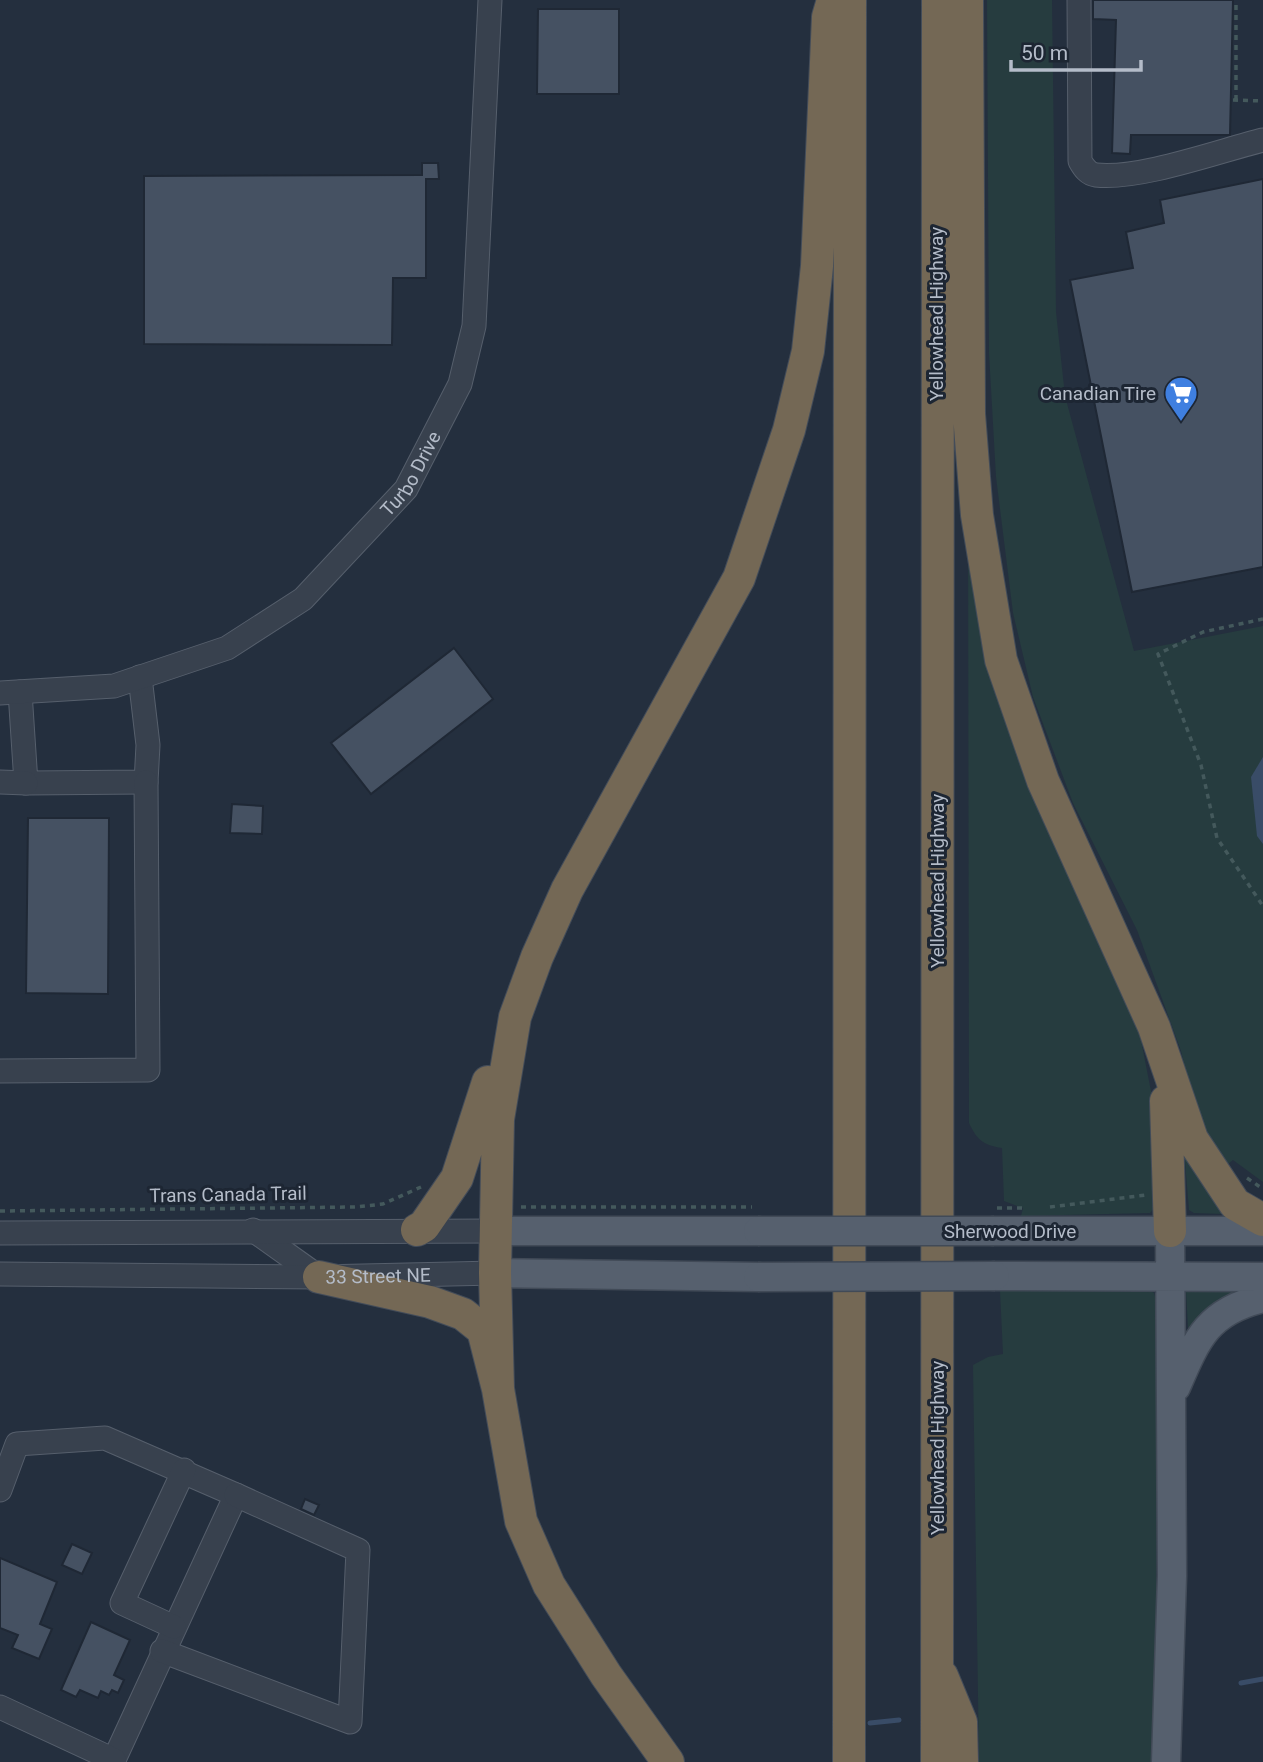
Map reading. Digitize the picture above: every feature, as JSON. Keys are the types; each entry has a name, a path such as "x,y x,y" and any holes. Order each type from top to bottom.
{"highway":[{"path":"498,1389 495,1273 498,1119 515,1017 537,957 568,890 738,578 789,430 808,351 817,266 828,17 833,0"},
{"path":"849,1762 850,0"},
{"name":"Yellowhead Highway","path":"937,0 937,1762"},
{"path":"967,0 969,414 977,515 1001,660 1043,781 1154,1027 1192,1139 1235,1204 1263,1220"},
{"path":"417,1230 424,1226 457,1178 472,1138 500,1039 515,1017"},
{"path":"1154,1027 1169,1122 1170,1231"},
{"path":"319,1277 397,1293 463,1314 483,1330 498,1389 522,1521 549,1586 606,1675 668,1762"},
{"path":"937,1665 961,1722 962,1762"}],"main road":[{"path":"496,1231 761,1220"},
{"name":"Sherwood Drive","path":"761,1220 994,1231 1263,1231"},
{"path":"1166,1762 1173,1396 1170,1231"},
{"name":"33 Street NE","path":"495,1273 1171,1276"},
{"path":"1171,1276 1263,1277"},
{"path":"1173,1396 1198,1337 1217,1317 1238,1304 1263,1298"}],"street":[{"name":"Turbo Drive","path":"10,692 114,686 227,648 303,599 406,489 460,384 474,326 491,0"},
{"path":"1079,0 1080,161 1084,169 1093,175 1139,171 1263,141"},
{"path":"0,1071 148,1070 148,745 140,677"},
{"path":"10,692 26,783"},
{"path":"0,782 146,782"},
{"path":"253,1230 319,1277"},
{"path":"0,1233 496,1231"},
{"name":"33 Street NE","path":"0,1274 319,1277 495,1273"},
{"path":"0,1490 17,1444 105,1438 184,1470 358,1550 350,1722 162,1651"},
{"path":"174,1627 122,1603 184,1470"},
{"path":"0,1707 113,1761 236,1495"}],"path":[{"path":"1236,0 1234,100 1263,101"},
{"path":"1263,619 1203,632 1158,654 1194,745 1217,838 1263,906"},
{"name":"Trans Canada Trail","path":"0,1211 356,1207 383,1204 406,1196 426,1183"},
{"path":"1042,1207 1148,1195"},
{"path":"517,1207 725,1205 761,1220"},
{"path":"1023,1208 1032,1208"}],"green space":[{"path":"987,0 1052,0 1056,312 1065,396 1134,651 1263,626 1263,1182 1233,1160 1223,1168 1195,1112 1181,1051 1137,930 1073,803 1033,697 1013,613 996,477 989,353"},
{"path":"968,478 975,536 1139,1030 1160,1137 1157,1205 1150,1213 1021,1216 1023,1208 1004,1201 1002,1148 981,1141 969,1123"},
{"path":"1183,1138 1224,1214 1194,1213 1189,1210"},
{"path":"1146,1287 1154,1293 1157,1304 1156,1762 979,1762 973,1365 988,1357 1003,1354 1000,1291"},
{"path":"1189,1288 1263,1288 1192,1330 1188,1328 1186,1291"}],"water":[{"path":"1263,757 1263,844 1257,836 1251,777"}],"building":[{"path":"1093,0 1233,0 1230,135 1131,135 1130,154 1112,153 1116,20 1093,19"},
{"path":"538,9 619,9 619,94 537,94"},
{"path":"422,163 438,163 439,179 426,179 426,278 393,278 392,345 144,344 144,176 422,175"},
{"name":"Canadian Tire","path":"1263,179 1263,567 1132,592 1070,280 1133,268 1126,232 1164,223 1160,200"},
{"path":"454,648 493,699 371,794 331,743"},
{"path":"232,804 263,806 262,834 230,833"},
{"path":"28,818 109,818 108,994 26,993"},
{"path":"305,1499 319,1505 314,1515 301,1509"},
{"path":"72,1544 92,1553 82,1574 62,1565"},
{"path":"0,1558 57,1582 40,1624 52,1629 39,1659 12,1648 18,1635 0,1628"},
{"path":"91,1622 130,1640 114,1675 124,1680 118,1693 112,1690 109,1695 101,1691 98,1698 80,1690 76,1697 61,1690"}],"waterway":[{"path":"1241,1683 1263,1679"},
{"path":"870,1723 899,1720"}],"place":[{"name":"Canadian Tire","path":"1181,423"}]}
